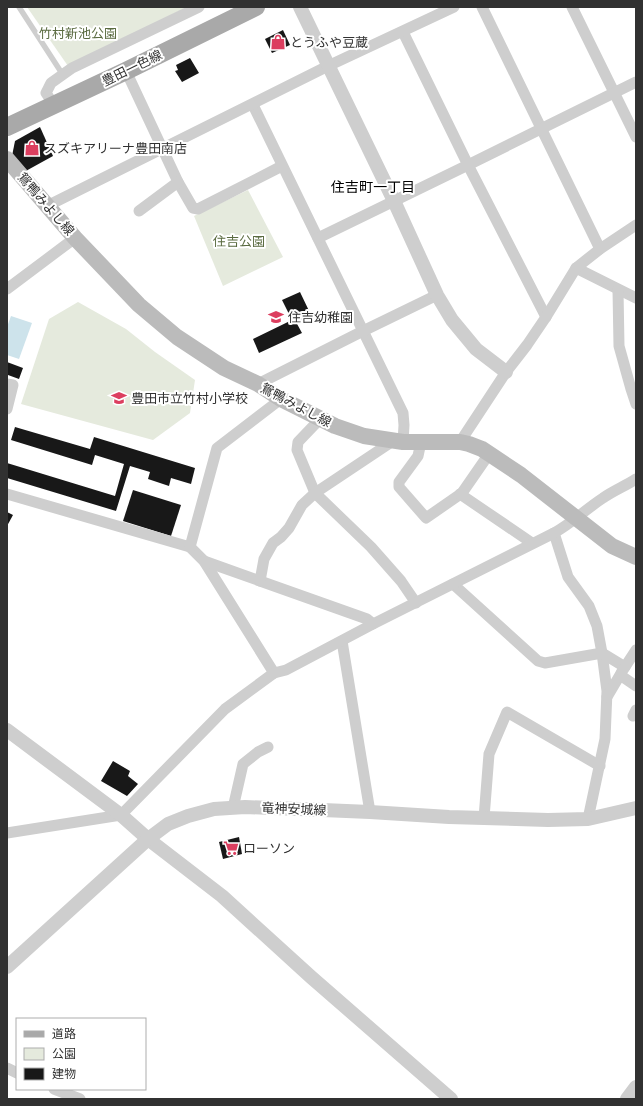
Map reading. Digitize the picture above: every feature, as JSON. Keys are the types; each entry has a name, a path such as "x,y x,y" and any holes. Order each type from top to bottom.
{"main road":[{"name":"豊田一色線","path":"7,127 54,106 256,7"},
{"name":"鴛鴨みよし線","path":"7,159 75,238 139,305 177,337 224,368 258,384 280,399 320,419 364,436 398,441 460,442 482,449 521,475 612,546 636,557"}],"street":[{"path":"54,106 46,93 51,82 72,68 199,7"},
{"path":"300,7 438,295 452,320 476,349 506,372"},
{"path":"47,206 328,66 454,7"},
{"path":"482,7 600,248"},
{"path":"572,7 636,137"},
{"path":"403,32 468,165 546,317"},
{"path":"126,71 178,182 193,208 198,209 282,166"},
{"path":"318,238 636,82"},
{"path":"253,104 403,413 404,425 398,441 315,493 302,505 289,528 273,543 264,559 260,581"},
{"path":"139,211 178,182"},
{"path":"460,442 506,372 546,317 576,268 600,248 636,225"},
{"path":"7,289 75,238"},
{"path":"576,268 636,298"},
{"path":"618,290 619,346 630,389 636,404"},
{"path":"258,384 438,295"},
{"path":"7,384 13,385 7,408"},
{"path":"190,547 217,448 280,399"},
{"path":"320,419 298,442 297,450 315,493 371,547 401,581 416,603"},
{"path":"421,442 418,456 399,482 399,487 426,518 460,494 489,454"},
{"path":"7,833 121,815 225,709 274,673 286,670 373,624 554,533 565,527 576,517 605,497 636,479"},
{"path":"7,494 190,547 204,561 274,673"},
{"path":"460,494 532,543"},
{"path":"554,533 568,577 589,606 596,626 602,653 607,697 605,739 588,819"},
{"path":"204,561 367,619 373,624"},
{"path":"452,584 538,661 545,663 602,653"},
{"path":"342,641 370,812"},
{"path":"607,697 636,650"},
{"path":"602,653 623,671 636,686"},
{"path":"484,818 489,754 507,712 600,766"},
{"path":"7,730 121,815 148,839 222,896 311,977 451,1099"},
{"path":"233,808 242,764 258,752 268,747"},
{"name":"竜神安城線","path":"7,967 148,839 168,824 214,808 370,812 448,817 548,820 588,819 636,808"},
{"path":"7,1068 16,1072"},
{"path":"627,1099 636,1087"},
{"path":"57,1090 80,1099"}],"lane":[{"path":"19,7 63,75"}],"green space":[{"name":"竹村新池公園","path":"27,7 187,7 68,66"},
{"name":"住吉公園","path":"248,190 283,257 223,286 194,216"},
{"path":"78,302 126,329 155,352 195,380 190,413 153,440 21,404 49,319"}],"water":[{"path":"11,316 32,323 19,359 7,355 7,327"}],"building":[{"name":"とうふや豆蔵","path":"283,30 290,45 272,53 265,39"},
{"path":"190,58 199,73 182,82 175,71 178,70 176,65"},
{"name":"スズキアリーナ豊田南店","path":"40,127 53,156 24,172 12,156 15,141"},
{"path":"300,292 311,315 296,322 302,333 259,353 253,339 292,320 282,300"},
{"path":"7,362 23,368 19,379 8,375 7,378"},
{"path":"15,427 90,449 94,437 195,468 191,484 171,478 169,486 148,479 150,472 130,466 116,511 7,478 7,463 115,496 124,464 95,455 92,465 11,440"},
{"path":"133,490 181,505 171,536 123,521"},
{"path":"7,512 13,515 7,526"},
{"path":"113,761 130,771 128,776 138,784 127,796 101,781"},
{"name":"ローソン","path":"239,837 242,854 223,859 219,842"}],"place":[{"name":"とうふや豆蔵","path":"278,42"},
{"name":"スズキアリーナ豊田南店","path":"32,148"},
{"name":"住吉幼稚園","path":"276,317"},
{"name":"豊田市立竹村小学校","path":"119,398"},
{"name":"ローソン","path":"231,848"}],"district":[{"name":"住吉町一丁目","path":"373,187"}]}
